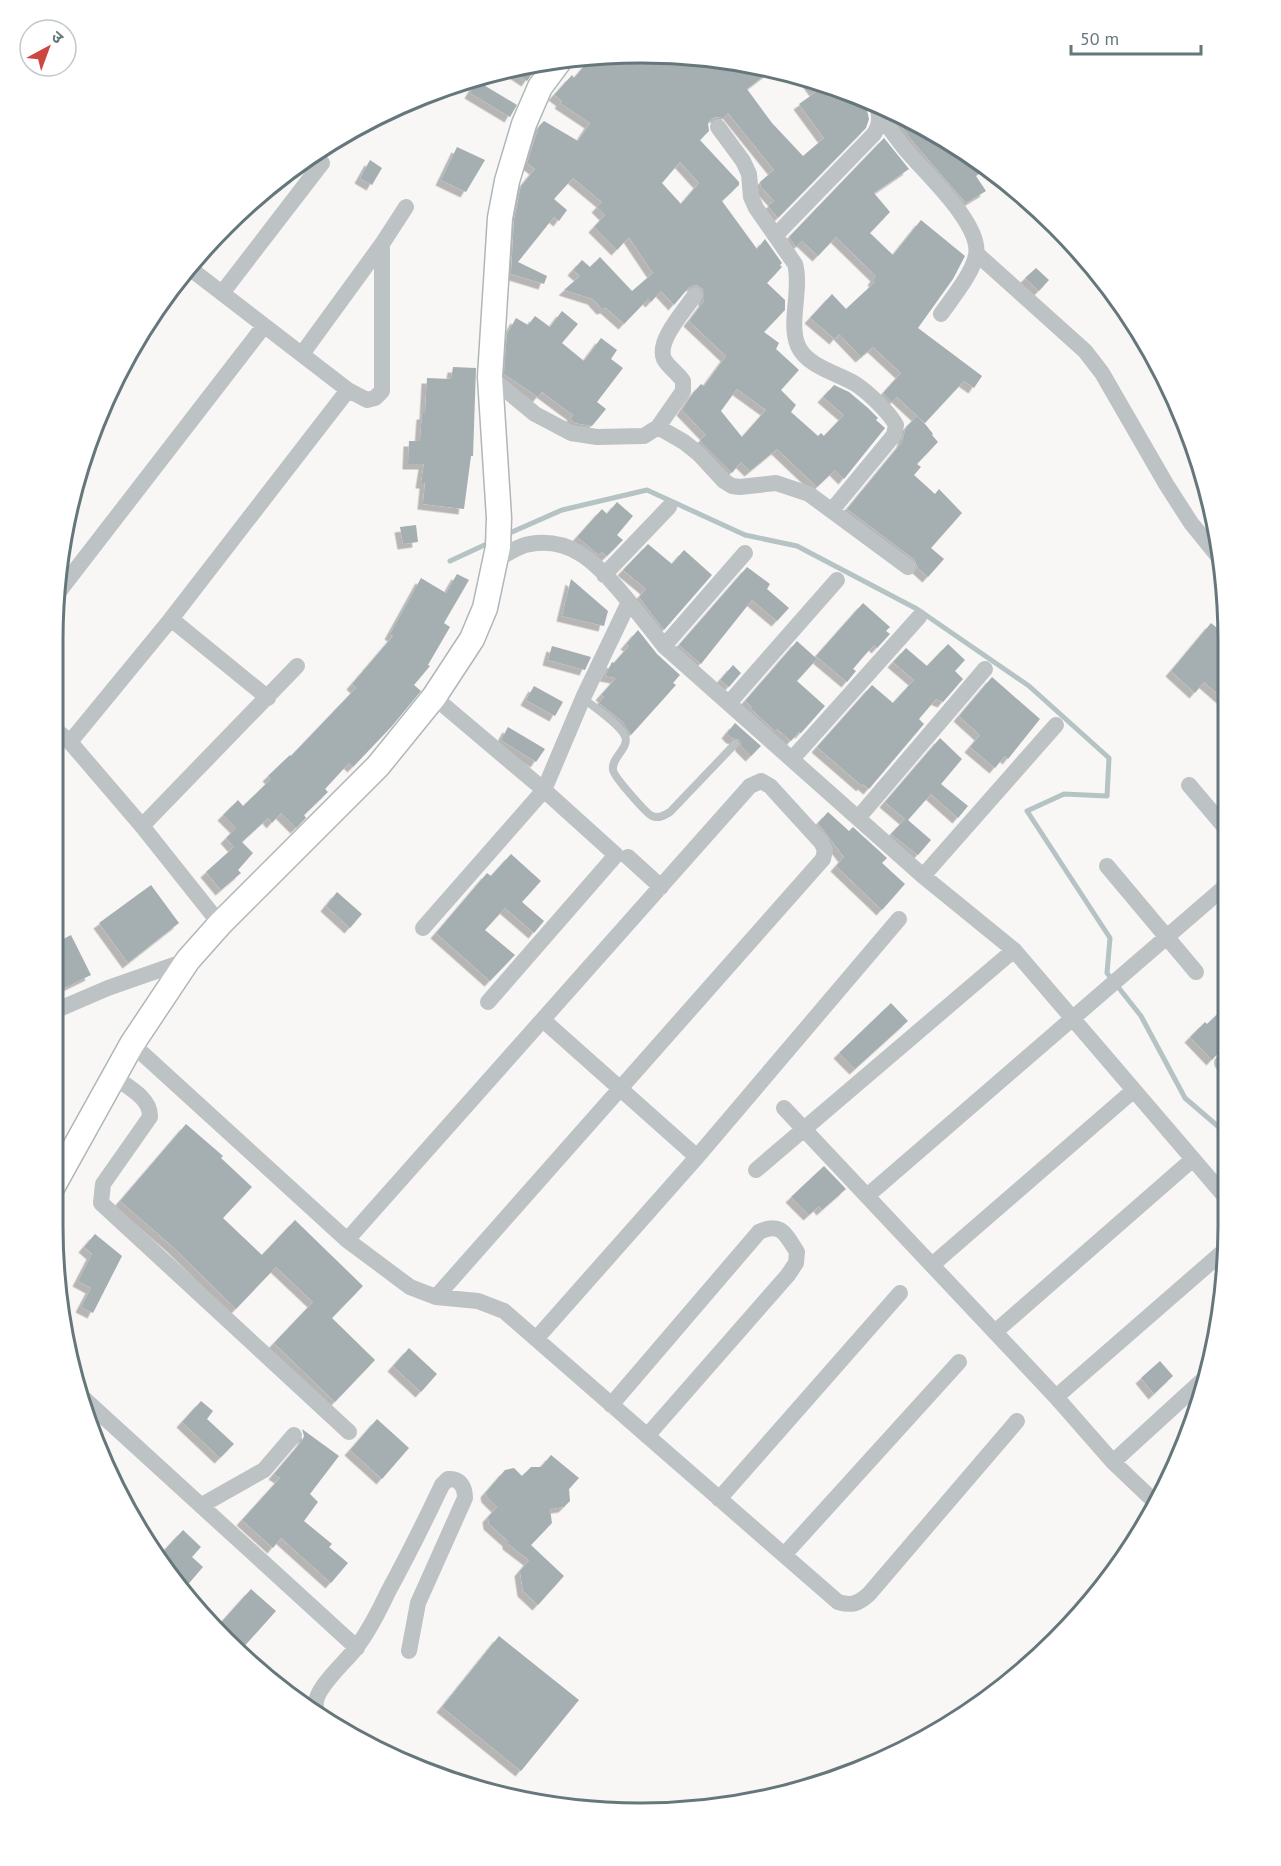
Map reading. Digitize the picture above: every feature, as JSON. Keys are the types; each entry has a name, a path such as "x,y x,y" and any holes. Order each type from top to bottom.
{"street":[{"path":"63,1168 132,1044 188,960 220,924 378,766 434,697 472,639 484,608 497,553 499,518 490,377 500,218 507,181 528,115 540,87 553,70"},
{"path":"776,235 874,134 879,126 878,115"},
{"path":"883,117 906,150 962,214 971,229 977,254 1085,351 1102,373 1191,522 1210,546"},
{"path":"718,127 743,160 749,174 756,208 790,254 798,273 795,328 799,349 827,371 863,389 896,426 894,435 832,510"},
{"path":"222,293 322,163"},
{"path":"302,354 406,207"},
{"path":"195,273 348,390 367,400 375,398 382,391 382,244"},
{"path":"941,314 971,268 977,254"},
{"path":"490,377 536,414 571,433 597,437 644,436 658,427 683,391 684,385 665,361 662,352 669,331 695,296"},
{"path":"66,582 264,326"},
{"path":"70,742 171,619 348,390"},
{"path":"658,427 684,442 732,486 776,483 809,494 908,567"},
{"path":"604,574 669,507"},
{"path":"497,553 528,544 555,543 580,553 604,574 664,646 923,876 1014,950 1218,1188"},
{"path":"664,646 745,553"},
{"path":"729,703 837,580"},
{"path":"423,928 544,790 583,698 629,602"},
{"path":"792,759 920,616"},
{"path":"171,619 268,698"},
{"path":"142,826 297,666"},
{"path":"858,818 985,669"},
{"path":"434,697 544,790 616,855 488,1002"},
{"path":"923,876 1056,725"},
{"path":"63,736 142,826 220,924"},
{"path":"347,1240 750,786 761,781 770,786 821,842 825,850 823,859 436,1297"},
{"path":"1189,785 1218,819"},
{"path":"628,857 661,887"},
{"path":"1107,866 1196,972"},
{"path":"867,1196 1218,893"},
{"path":"536,1339 697,1156 899,919"},
{"path":"756,1170 1014,950"},
{"path":"63,1007 108,988 188,960"},
{"path":"543,1020 697,1156"},
{"path":"132,1044 347,1240 410,1287 436,1297 478,1301 504,1311 838,1602 850,1605 860,1602 1017,1421"},
{"path":"114,1077 146,1101 150,1108 150,1117 103,1184 101,1203 349,1432"},
{"path":"932,1265 1134,1090"},
{"path":"784,1108 1056,1396 1113,1462 1150,1497"},
{"path":"995,1332 1193,1159"},
{"path":"611,1405 759,1232 770,1226 777,1227 786,1235 797,1252 796,1263 647,1436"},
{"path":"1056,1396 1217,1257"},
{"path":"719,1499 900,1293"},
{"path":"784,1556 959,1362"},
{"path":"1113,1462 1192,1394"},
{"path":"93,1406 357,1648"},
{"path":"202,1505 264,1470 294,1435"},
{"path":"315,1703 320,1690 357,1648 411,1551 442,1485 448,1479 454,1478 465,1490 465,1498 418,1604 410,1651"}],"lane":[{"path":"583,698 625,736 626,742 614,760 613,770 617,779 652,816 660,817 670,812 735,744"}],"building":[{"path":"640,63 716,68 763,76 747,89 772,123 803,156 824,138 799,104 815,91 867,110 869,119 866,128 778,218 768,206 774,201 761,187 760,182 774,170 728,113 723,118 711,119 708,123 709,131 700,140 739,182 739,185 722,201 757,249 765,239 782,263 780,265 782,267 767,283 785,300 785,310 764,332 779,343 776,349 799,370 781,390 796,405 791,412 818,436 821,433 824,436 844,415 823,397 834,385 849,392 868,408 885,428 844,479 835,470 817,487 777,449 750,471 741,462 732,473 701,442 700,440 706,435 682,410 693,393 701,384 704,386 726,356 689,321 704,301 704,290 697,285 690,286 674,305 661,291 651,302 648,299 624,324 606,308 602,309 593,299 564,290 580,276 573,270 582,260 590,267 600,257 632,291 653,273 629,237 617,250 594,227 605,215 597,207 602,202 573,178 554,199 567,210 559,221 554,217 518,262 547,276 544,284 511,274 514,220 521,186 535,169 527,163 539,126 544,121 578,141 590,123 560,103 562,101 554,95 572,75 574,78 584,66","holes":["680,162 699,183 681,204 662,183","737,389 766,410 742,437 721,411"]},
{"path":"533,73 527,81 520,76"},
{"path":"484,85 517,105 510,117 470,93 473,89"},
{"path":"901,125 929,140 980,173 976,176 986,191 966,203"},
{"path":"884,138 909,169 874,193 890,212 870,233 893,255 921,220 965,256 953,279 918,328 982,376 974,388 964,381 925,423 897,397 892,402 883,393 901,373 873,347 861,357 839,334 835,339 810,318 832,294 846,309 875,282 873,280 876,276 836,237 818,256 802,241 796,247 789,237"},
{"path":"457,147 485,160 466,192 441,180"},
{"path":"370,160 382,168 372,185 360,178"},
{"path":"1036,268 1049,280 1039,291 1025,278"},
{"path":"562,311 578,324 562,343 584,361 601,338 617,350 611,359 623,368 597,402 606,409 592,426 575,423 570,419 573,415 542,392 538,397 504,374 507,334 516,318 528,325 535,316 550,327"},
{"path":"453,367 476,368 473,456 471,456 464,509 423,504 425,483 421,483 424,464 408,464 409,441 420,441 422,414 425,414 427,378 451,379"},
{"path":"917,416 938,442 917,464 921,467 914,475 935,494 939,489 962,513 931,548 944,559 928,577 918,568 914,559 847,509 902,442 906,427"},
{"path":"617,502 633,516 617,535 623,540 607,556 602,552 599,555 577,537 602,509 607,514"},
{"path":"416,525 418,542 403,544 400,527"},
{"path":"648,544 672,564 684,550 712,575 664,630 639,597 646,589 623,570"},
{"path":"747,567 770,584 767,589 789,608 777,621 752,600 701,664 679,645"},
{"path":"457,574 469,580 444,623 450,627 428,665 430,666 414,685 421,691 353,767 349,763 325,789 328,792 304,815 306,818 296,828 281,813 272,823 268,818 242,842 253,853 238,870 241,873 221,890 206,872 234,847 226,838 236,828 223,815 238,800 243,806 271,779 268,776 291,756 356,688 352,684 393,636 390,634 421,578 446,593"},
{"path":"571,579 608,611 604,626 562,616"},
{"path":"863,603 890,627 886,631 890,634 877,648 874,645 864,656 853,669 856,671 847,682 816,656"},
{"path":"1211,623 1217,628 1218,694 1204,682 1195,693 1171,671"},
{"path":"638,630 657,654 680,675 673,683 676,685 631,735 622,721 599,703 604,697 601,695 616,678 605,676 612,662 614,663 629,646 626,644"},
{"path":"797,641 817,659 797,681 825,706 791,741 777,729 775,731 745,701"},
{"path":"948,644 965,660 955,671 963,679 943,702 936,699 919,719 924,724 869,789 863,784 862,786 817,747 872,685 893,703 914,680 893,662 906,648 927,666"},
{"path":"552,646 591,657 585,670 548,660"},
{"path":"733,665 741,673 729,687 720,680"},
{"path":"992,677 1040,719 1008,759 1005,756 995,768 970,747 980,735 959,716"},
{"path":"534,686 563,702 555,716 526,700"},
{"path":"735,723 761,746 751,756 741,746 740,740 732,738 727,733"},
{"path":"508,727 545,749 536,762 501,740"},
{"path":"940,738 962,759 941,784 968,806 958,818 931,794 908,820 931,840 918,855 891,834 905,819 885,802"},
{"path":"828,812 849,831 853,827 887,858 882,863 905,884 882,910 836,866 844,857 818,823"},
{"path":"511,854 541,881 522,902 544,921 534,933 505,908 485,930 515,955 490,981 436,933 487,873 491,876"},
{"path":"151,885 179,923 128,963 99,923"},
{"path":"337,892 362,914 350,928 326,906"},
{"path":"71,935 91,975 63,989 63,939"},
{"path":"891,1003 908,1021 855,1069 839,1053"},
{"path":"1218,1014 1218,1053 1212,1060 1190,1037 1205,1022 1207,1024"},
{"path":"186,1124 223,1156 221,1158 252,1187 223,1218 262,1255 295,1220 363,1286 332,1318 375,1360 335,1402 274,1343 313,1302 276,1267 236,1309 172,1246 120,1201"},
{"path":"824,1166 846,1189 822,1210 819,1206 809,1215 791,1197"},
{"path":"95,1234 122,1256 93,1313 81,1307 91,1288 78,1281 92,1254 84,1247"},
{"path":"409,1348 437,1374 421,1392 393,1366"},
{"path":"1160,1361 1173,1376 1154,1394 1141,1378"},
{"path":"201,1401 213,1411 207,1419 234,1444 220,1458 182,1422"},
{"path":"377,1419 409,1448 382,1479 350,1450"},
{"path":"302,1429 339,1456 310,1494 318,1502 304,1521 332,1544 329,1547 348,1563 331,1583 281,1538 273,1548 242,1520 280,1478 274,1474 302,1441 304,1436"},
{"path":"551,1455 579,1478 569,1489 570,1501 564,1507 550,1509 552,1523 531,1545 564,1576 538,1605 523,1591 520,1571 529,1560 508,1544 508,1541 489,1524 488,1517 497,1507 487,1497 486,1492 505,1470 514,1468 522,1476 531,1467 541,1467"},
{"path":"183,1530 201,1547 192,1557 203,1567 188,1584 164,1551"},
{"path":"251,1589 276,1611 245,1646 221,1622"},
{"path":"499,1636 579,1700 521,1771 442,1707"}],"waterway":[{"path":"505,535 562,510 647,490 745,535 797,546 917,609 1029,686 1109,758 1107,796 1064,794 1027,811 1110,938 1107,973 1141,1016 1185,1098 1218,1126"},
{"path":"450,561 491,542"}]}
